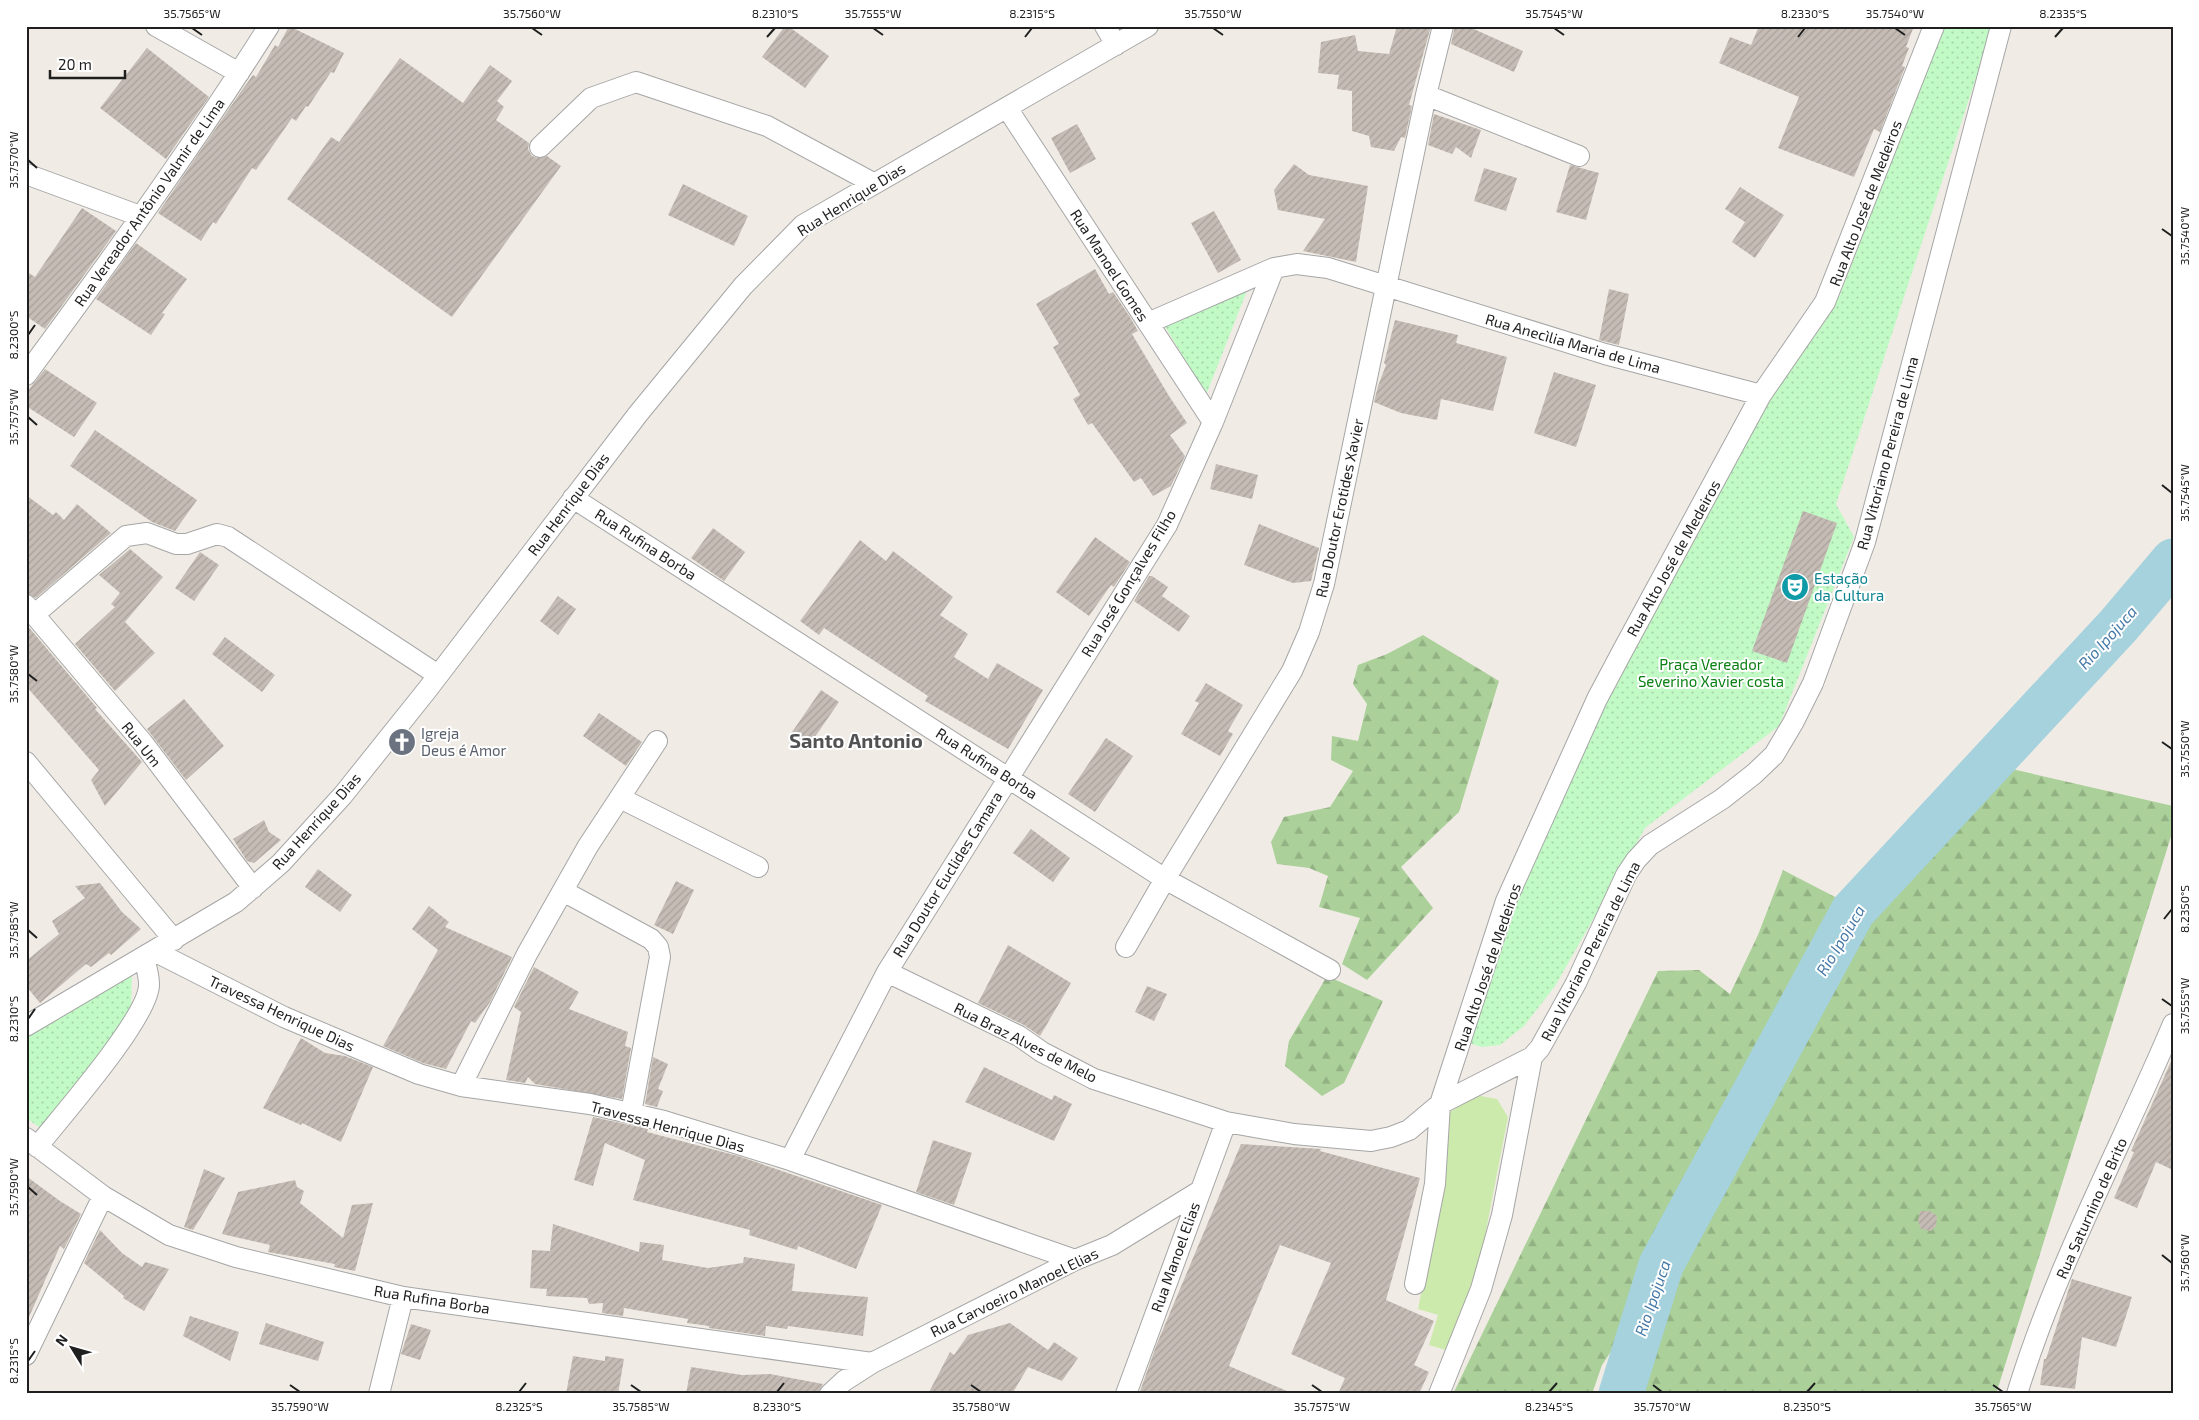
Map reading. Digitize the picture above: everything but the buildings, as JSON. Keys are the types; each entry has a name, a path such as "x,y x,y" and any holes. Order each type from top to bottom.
{"street":[{"path":"156,26 239,73"},
{"name":"Rua Vereador Antônio Valmir de Lima","path":"26,375 140,216 239,73 269,26"},
{"path":"1106,26 1116,45"},
{"name":"Rua Henrique Dias","path":"28,1022 174,940 236,902 281,862 342,795 438,675 638,414 742,286 803,225 1148,26"},
{"name":"Rua Doutor Erotides Xavier","path":"1126,947 1165,879 1292,670 1309,632 1324,584 1426,95 1443,26"},
{"name":"Rua Alto José de Medeiros","path":"1415,1284 1435,1184 1440,1104 1506,901 1593,707 1761,395 1829,294 1934,26"},
{"name":"Rua Vitoriano Pereira de Lima","path":"1439,1394 1481,1289 1502,1215 1532,1057 1540,1048 1568,997 1636,860 1650,845 1671,830 1722,799 1754,774 1774,755 1813,683 1865,542 2001,26"},
{"path":"540,147 591,98 636,82 767,126 873,183"},
{"path":"1426,95 1579,156"},
{"name":"Rua Manoel Gomes","path":"1007,108 1213,422"},
{"path":"26,174 140,216"},
{"name":"Rua Anecìlia Maria de Lima","path":"1148,323 1274,268 1296,264 1328,268 1605,354 1761,395"},
{"name":"Rua José Gonçalves Filho","path":"1007,777 1167,524 1213,422 1274,268"},
{"name":"Rua Rufina Borba","path":"573,498 1165,879 1330,970"},
{"path":"30,610 126,536 147,533 176,544 187,544 217,534 228,537 438,675"},
{"name":"Rua Um","path":"30,610 143,743 253,888"},
{"path":"461,1086 526,954 588,846 657,741"},
{"path":"26,762 174,940"},
{"name":"Rua Doutor Euclides Camara","path":"790,1160 887,972 1007,777"},
{"path":"620,798 758,867"},
{"path":"563,891 651,939 658,947 660,957 631,1113"},
{"path":"32,1143 126,1035 141,1009 149,985 149,954"},
{"name":"Travessa Henrique Dias","path":"149,954 284,1017 419,1074 461,1086 590,1104 631,1113 790,1160 1075,1260"},
{"name":"Rua Braz Alves de Melo","path":"887,972 1013,1033 1094,1079 1226,1122 1294,1134 1371,1141 1391,1137 1409,1130 1440,1104 1532,1057"},
{"name":"Rua Saturnino de Brito","path":"2017,1394 2032,1347 2064,1269 2173,1024"},
{"name":"Rua Manoel Elias","path":"1126,1394 1226,1122"},
{"name":"Rua Rufina Borba","path":"32,1143 103,1196 169,1235 236,1257 404,1297 872,1363"},
{"name":"Rua Carvoeiro Manoel Elias","path":"830,1394 844,1381 872,1363 1075,1260 1112,1245 1200,1192"},
{"path":"26,1355 103,1196"},
{"path":"380,1394 404,1297"}],"green space":[{"name":"Praça Vereador Severino Xavier costa","path":"1943,26 1993,26 1836,504 1854,537 1779,726 1645,828 1555,986 1524,1026 1500,1045 1482,1047 1462,1041 1467,1023 1605,692 1770,395 1840,295"},
{"path":"1250,283 1206,395 1163,323"},
{"path":"1423,635 1499,681 1459,812 1401,867 1433,908 1367,980 1342,964 1360,918 1319,907 1328,876 1309,868 1277,864 1271,842 1284,817 1330,807 1353,771 1331,760 1332,736 1358,741 1367,704 1353,684 1358,665 1387,654"},
{"path":"1990,764 2173,806 2173,830 1996,1394 1624,1394 1636,1346 1801,1007"},
{"path":"1783,870 1839,899 1658,1231 1622,1335 1602,1365 1592,1394 1453,1394 1658,971 1699,970 1730,994 1758,935"},
{"path":"132,970 131,1014 42,1129 26,1118 26,1031"},
{"path":"1327,976 1383,1001 1344,1083 1322,1096 1285,1066 1289,1041"},
{"path":"1475,1095 1497,1099 1508,1117 1482,1251 1449,1351 1429,1345 1438,1315 1418,1309 1446,1167 1450,1112"}],"waterway":[{"name":"Rio Ipojuca","path":"1621,1394 1661,1265 1853,911 2118,626 2173,561"}],"place":[{"name":"Estação da Cultura","path":"1795,587"},
{"name":"Igreja Deus é Amor","path":"402,742"}],"district":[{"name":"Santo Antonio","path":"856,740"}]}
